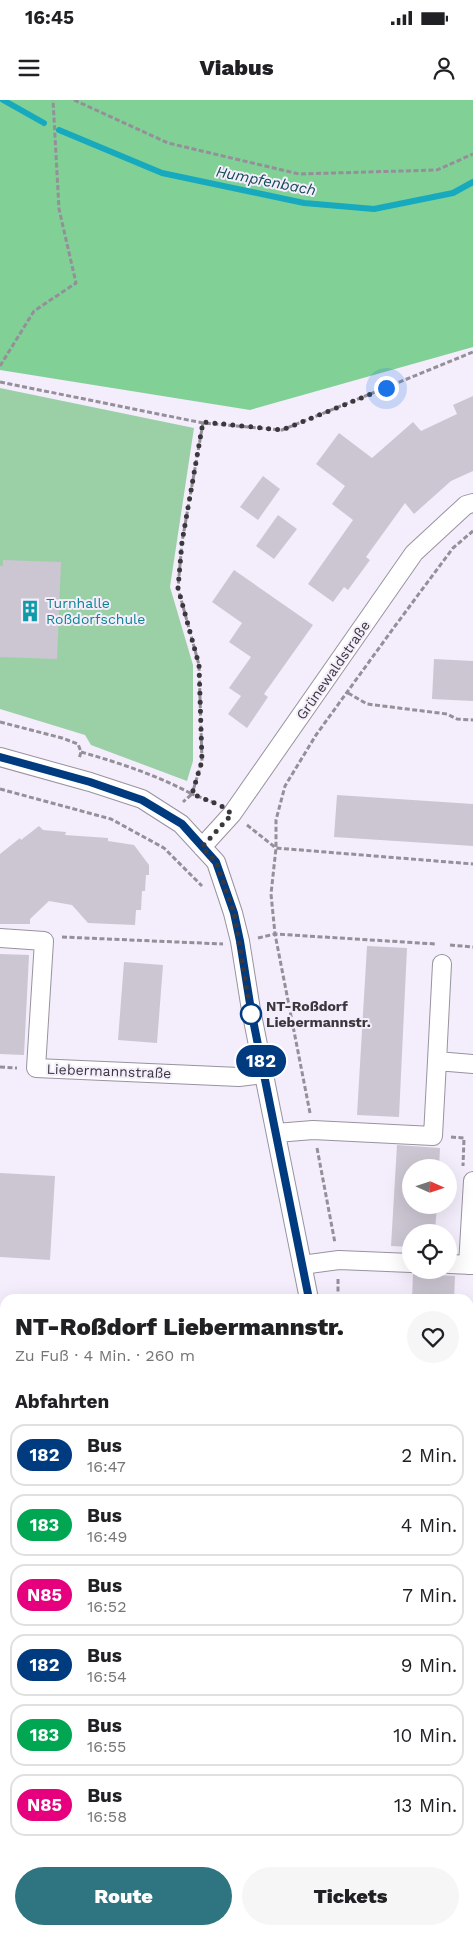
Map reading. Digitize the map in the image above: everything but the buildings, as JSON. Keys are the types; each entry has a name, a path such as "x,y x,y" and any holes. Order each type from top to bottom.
{"street":[{"name":"Grünewaldstraße","path":"202,847 232,814 414,553 466,505 473,503"},
{"path":"0,757 142,800 182,824 216,862 234,913 308,1294"},
{"name":"Liebermannstraße","path":"0,938 44,941 36,1068 239,1077 264,1074"},
{"path":"276,1133 313,1130 433,1136 442,964"},
{"path":"437,1061 473,1064"},
{"path":"457,1264 470,1265 473,1181"},
{"path":"302,1265 339,1260 402,1263"}],"path":[{"path":"0,366 34,311 76,283 59,208 53,100"},
{"path":"74,100 168,143 299,174 437,170 473,154"},
{"path":"0,382 203,422 282,430 473,352"},
{"path":"203,422 182,542 178,588 199,665 202,761 192,794 220,805 276,848 473,864"},
{"path":"338,1294 339,1260 275,934 271,894 276,848 276,820 285,786 316,735 453,548 473,531"},
{"path":"348,692 367,704 447,714 457,719 473,720"},
{"path":"0,722 78,744 81,752 74,778"},
{"path":"0,789 111,819 164,848 201,885 204,893"},
{"path":"219,935 220,945"},
{"path":"444,945 473,947"},
{"path":"463,1160 464,1146"}],"green space":[{"path":"0,100 473,100 473,347 250,410 0,370"},
{"path":"0,388 194,428 170,587 193,665 193,761 187,781 91,745 85,735 0,709"}],"waterway":[{"name":"Humpfenbach","path":"3,100 44,123"},
{"name":"Humpfenbach","path":"59,130 162,173 304,203 374,209 453,193 473,182"}],"bus line":[{"name":"182","path":"0,757 90,782 142,800 182,824 216,862 234,913 240,941 251,1010 308,1294"}],"place":[{"name":"Turnhalle Roßdorfschule","path":"30,611"},
{"name":"NT-Roßdorf Liebermannstr.","path":"251,1014"}],"route":[{"path":"251,1014 234,913 216,862 202,847 232,814 220,805 192,794 202,761 199,665 178,588 182,542 203,422 282,430 386,388"}]}
